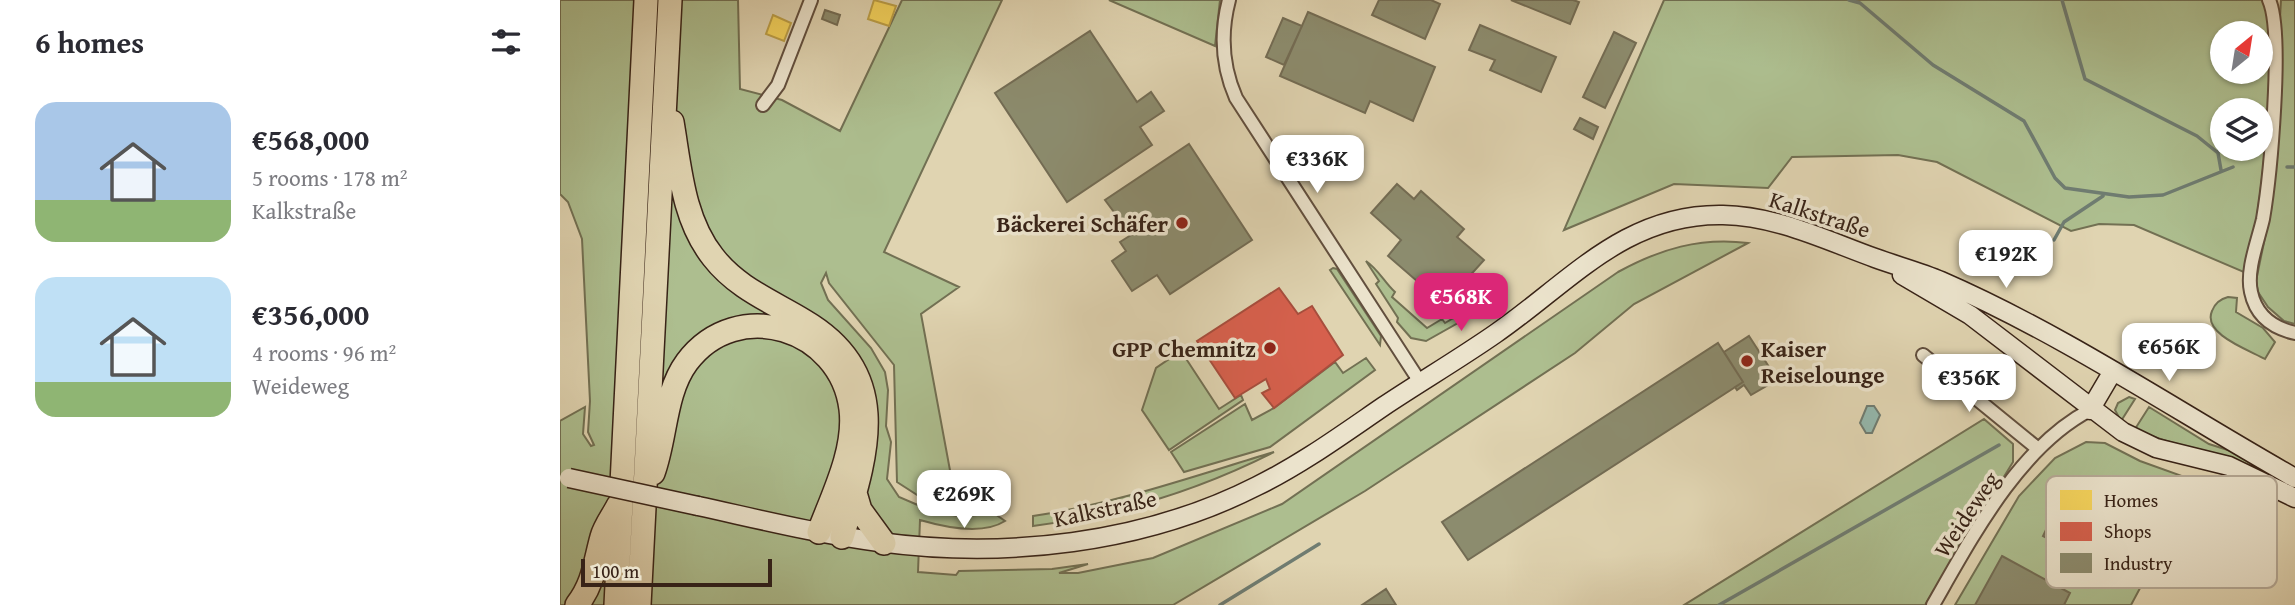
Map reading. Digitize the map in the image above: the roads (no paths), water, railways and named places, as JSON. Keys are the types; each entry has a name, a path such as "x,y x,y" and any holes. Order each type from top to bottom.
{"highway":[{"path":"616,605 646,0"},
{"path":"639,605 670,0"},
{"path":"665,81 687,205 695,228 711,255 730,277 824,333 856,369 864,389 867,426 855,493 842,537"},
{"path":"645,496 663,446 676,381 686,363 700,347 728,331 783,328 816,345 832,360 848,390 852,410 849,445 819,532"},
{"path":"855,493 860,510 884,543"},
{"path":"577,605 588,589 598,562 602,535 621,500"}],"main road":[{"name":"Kalkstraße","path":"565,477 842,537 958,549 1044,545 1101,537 1159,524 1256,486 1301,461 1493,335 1580,266 1615,243 1689,216 1753,217 1782,224 1936,279 1998,307 2295,478"},
{"name":"Kalkstraße","path":"1876,258 1970,315 2123,432 2156,447 2229,466 2250,476"},
{"path":"2091,410 2113,371"},
{"name":"Kalkstraße","path":"2277,489 2295,498"}],"street":[{"path":"763,105 778,85 811,0"},
{"path":"1229,0 1223,46 1228,80 1236,98 1420,382"},
{"path":"2269,0 2276,28 2270,147 2263,216 2249,279 2250,292 2260,313 2280,329 2295,333"},
{"path":"1923,355 2037,448"},
{"name":"Weideweg","path":"1933,605 2004,494 2037,448 2071,420 2091,410"}],"water":[{"path":"1867,406 1874,406 1880,415 1872,433 1866,433 1860,423"}],"waterway":[{"path":"1849,0 1860,3 1933,65 2024,121 2055,178 2065,188 2129,197 2163,195 2233,167"},
{"path":"2062,0 2085,79 2197,136 2218,153 2221,170"},
{"path":"2287,167 2295,167"},
{"path":"2054,240 2064,222 2103,196"},
{"path":"1719,605 1999,445"},
{"path":"1220,605 1319,544"}],"place":[{"name":"Bäckerei Schäfer","path":"1182,223"},
{"name":"GPP Chemnitz","path":"1270,348"},
{"name":"Kaiser Reiselounge","path":"1747,361"}]}
